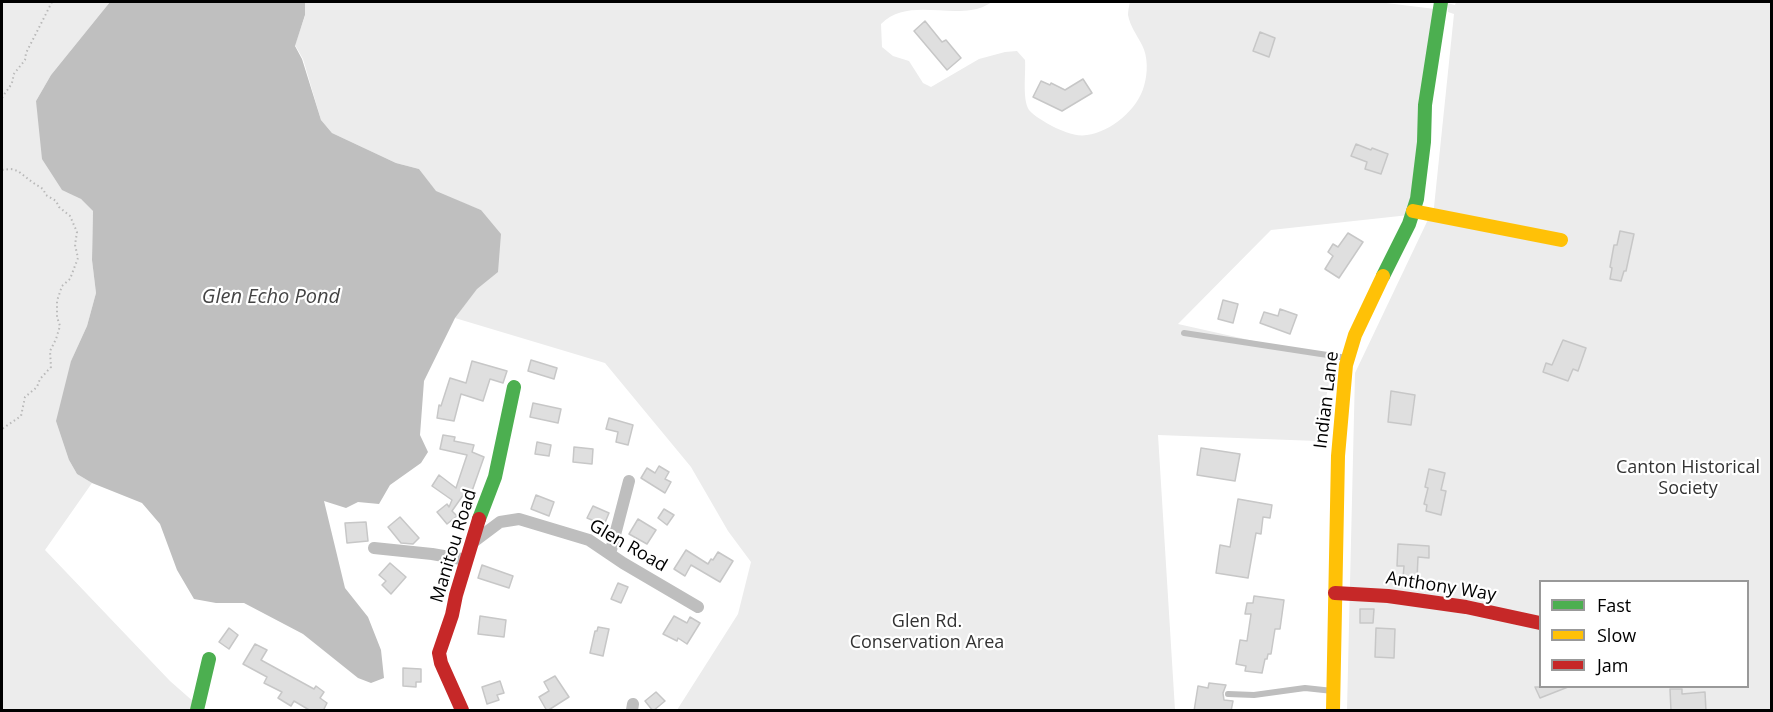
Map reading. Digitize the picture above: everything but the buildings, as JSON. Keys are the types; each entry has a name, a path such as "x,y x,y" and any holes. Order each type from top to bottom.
{"street":[{"name":"Indian Lane","path":"1333,711 1338,456 1348,358 1364,314 1409,224 1413,211 1422,173 1425,105 1441,2"},
{"path":"1413,211 1561,240"},
{"name":"Manitou Road","path":"462,711 441,663 439,653 477,524 495,477 514,387"},
{"path":"610,554 629,481"},
{"name":"Glen Road","path":"472,543 500,522 519,519 589,540 698,607"},
{"path":"374,548 467,560"},
{"name":"Anthony Way","path":"1335,592 1388,596 1466,607 1539,623"},
{"path":"197,711 209,659"}],"lane":[{"path":"1184,333 1348,358"},
{"path":"1228,694 1254,696 1305,688 1333,691"}],"path":[{"path":"2,98 13,80 13,75 25,60 26,53 52,2"},
{"path":"2,170 18,171 43,189 46,195 56,201 59,207 70,216 77,232 75,244 78,258 70,279 62,286 57,301 57,317 60,326 50,351 51,367 40,379 37,387 25,397 21,416 2,429"}],"green space":[{"path":"2,2 110,2 51,75 36,101 62,189 81,199 93,211 92,260 96,293 87,326 71,361 69,460 77,474 92,483 45,550 170,681 203,710 2,710"},
{"name":"Glen Rd. Conservation Area","path":"305,2 992,2 971,10 901,12 881,24 882,47 893,56 909,61 923,83 931,87 979,59 1017,51 1025,60 1025,93 1029,110 1056,128 1078,135 1096,133 1114,124 1130,111 1141,95 1147,70 1146,59 1144,49 1129,19 1130,2 1378,2 1435,9 1409,215 1271,230 1178,324 1334,359 1317,441 1158,435 1175,710 677,710 738,614 751,562 728,531 691,467 605,363 455,318 477,288 497,272 481,210 436,192 419,169 396,163 332,133 321,120 303,59 295,45 305,16"},
{"name":"Canton Historical Society","path":"1456,2 1771,2 1771,710 1347,710 1355,373 1434,207 1454,14 1448,12 1447,3 1455,5"}],"water":[{"name":"Glen Echo Pond","path":"110,2 305,2 305,15 295,46 302,59 321,120 332,133 396,163 419,169 436,191 481,210 501,234 498,272 477,289 455,318 424,381 420,435 428,452 421,463 390,485 379,504 358,502 346,508 324,501 345,588 368,617 381,650 384,678 371,683 358,678 303,634 244,603 216,603 194,599 177,570 160,524 142,503 92,483 77,474 69,460 56,421 71,361 87,326 96,293 92,260 93,211 81,199 62,190 42,159 36,101 51,75"}],"traffic: fast":[{"path":"1383,276 1409,224 1417,199 1424,142 1425,105 1441,2"},
{"path":"479,519 495,477 514,387"},
{"path":"197,710 209,659"}],"traffic: slow":[{"path":"1413,211 1561,240"},
{"path":"1333,710 1338,456 1346,365 1355,335 1383,276"}],"traffic: jam":[{"path":"462,710 441,663 439,653 479,519"},
{"path":"1335,593 1388,596 1466,607 1539,623"}]}
